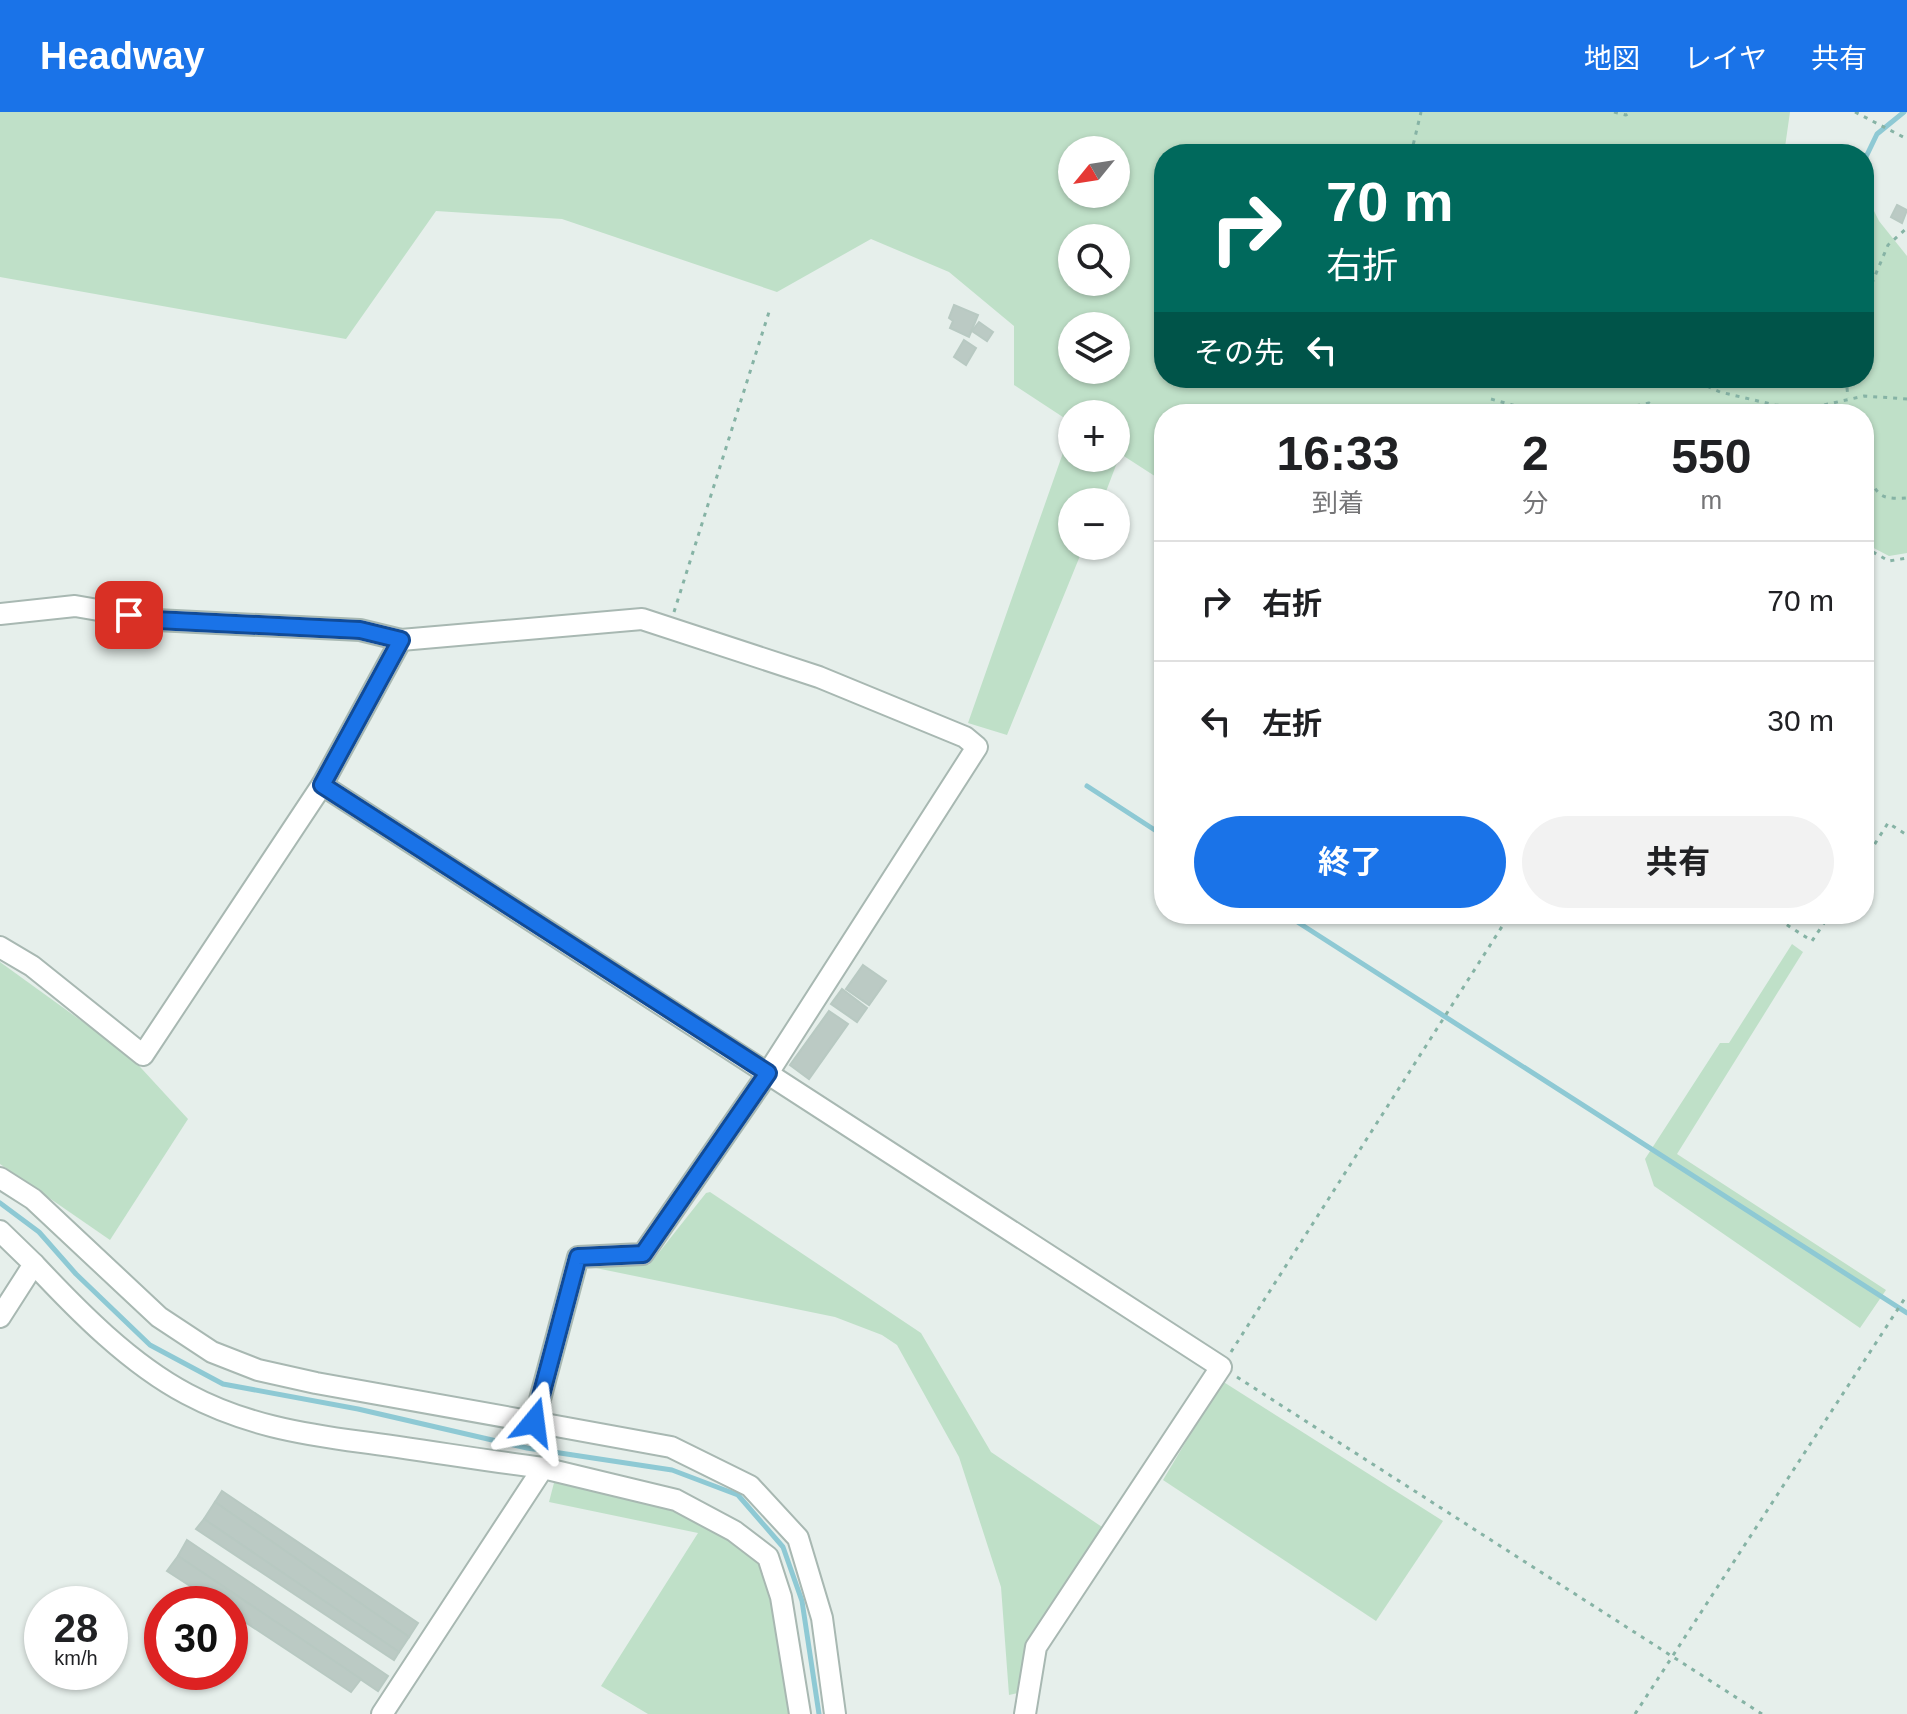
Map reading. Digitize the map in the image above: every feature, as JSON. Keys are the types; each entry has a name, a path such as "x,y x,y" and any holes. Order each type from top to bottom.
{"street":[{"path":"0,614 75,606 156,620 360,630 401,640 642,619 668,631 819,677 965,737 977,747 768,1073 643,1254 578,1257 534,1422"},
{"path":"0,947 32,966 143,1055 322,785 401,640"},
{"path":"322,785 1221,1367 1036,1647 1025,1714"},
{"path":"0,1178 33,1199 159,1317 212,1352 273,1373 395,1399 671,1447 750,1486 798,1538 822,1618 835,1714"},
{"path":"0,1231 71,1303 142,1363 186,1394 262,1426 310,1437 543,1468 676,1500 734,1531 768,1557 781,1597 800,1714"},
{"path":"0,1317 34,1264"},
{"path":"382,1714 543,1468"}],"path":[{"path":"1413,144 1421,112"},
{"path":"1614,112 1626,115 1632,112"},
{"path":"1855,112 1907,139"},
{"path":"1874,278 1888,245 1907,228"},
{"path":"668,631 769,312"},
{"path":"1711,388 1771,404"},
{"path":"1847,388 1848,398"},
{"path":"1826,404 1848,398 1907,399"},
{"path":"1491,399 1509,404"},
{"path":"1874,491 1887,500 1907,498"},
{"path":"1874,553 1889,561 1907,558"},
{"path":"1874,845 1888,823 1907,835"},
{"path":"1504,924 1221,1367 1762,1714"},
{"path":"1786,924 1812,941 1823,924"},
{"path":"1635,1714 1907,1295"}],"green space":[{"path":"0,112 1790,112 1785,144 1154,144 1154,388 1874,388 1874,211 1907,256 1907,553 1889,556 1874,548 1874,404 1154,404 1154,476 1130,460 1130,400 1058,400 1058,414 1014,385 1014,326 949,272 871,239 777,292 562,219 436,211 346,339 0,277"},
{"path":"1058,467 1058,472 1113,472 1107,488 1058,488 1058,560 1078,560 1007,735 968,723"},
{"path":"1792,944 1803,952 1677,1154 1886,1290 1860,1328 1654,1186 1645,1159 1720,1043 1729,1043"},
{"path":"0,962 130,1056 188,1119 110,1240 0,1164"},
{"path":"710,1192 921,1333 991,1452 1105,1529 1022,1692 1009,1695 1001,1587 959,1457 897,1345 882,1335 835,1317 586,1266 593,1261 649,1265 706,1193"},
{"path":"1222,1381 1443,1521 1376,1621 1163,1480"},
{"path":"555,1479 669,1507 724,1533 760,1557 773,1594 795,1714 648,1714 601,1686 698,1533 549,1502"}],"building":[{"path":"1897,205 1907,210 1902,223 1891,217"},
{"path":"954,305 978,315 969,337 950,328 953,321 949,318"},
{"path":"979,322 993,332 987,341 972,331"},
{"path":"964,340 976,348 966,365 954,357"},
{"path":"863,965 886,981 869,1005 846,989"},
{"path":"842,989 867,1008 857,1022 831,1004"},
{"path":"829,1011 848,1024 809,1079 790,1065"},
{"path":"222,1491 418,1623 409,1637 215,1502"},
{"path":"215,1502 409,1637 399,1652 204,1519"},
{"path":"204,1519 399,1652 394,1660 196,1529"},
{"path":"187,1540 388,1676 378,1691 248,1603 248,1586 222,1586 178,1556"},
{"path":"178,1556 223,1586 190,1586 167,1571"},
{"path":"248,1603 361,1679 351,1692 248,1624"}],"waterway":[{"path":"1872,144 1877,134 1904,112"},
{"path":"1087,786 1154,830"},
{"path":"1301,924 1907,1313"},
{"path":"0,1203 39,1232 76,1274 150,1345 223,1384 358,1409 527,1448 672,1470 738,1495 783,1547 802,1601 819,1714"}],"route":[{"path":"129,615 156,620 360,630 401,640 322,785 768,1073 643,1254 578,1257 557,1346 534,1422"}]}
